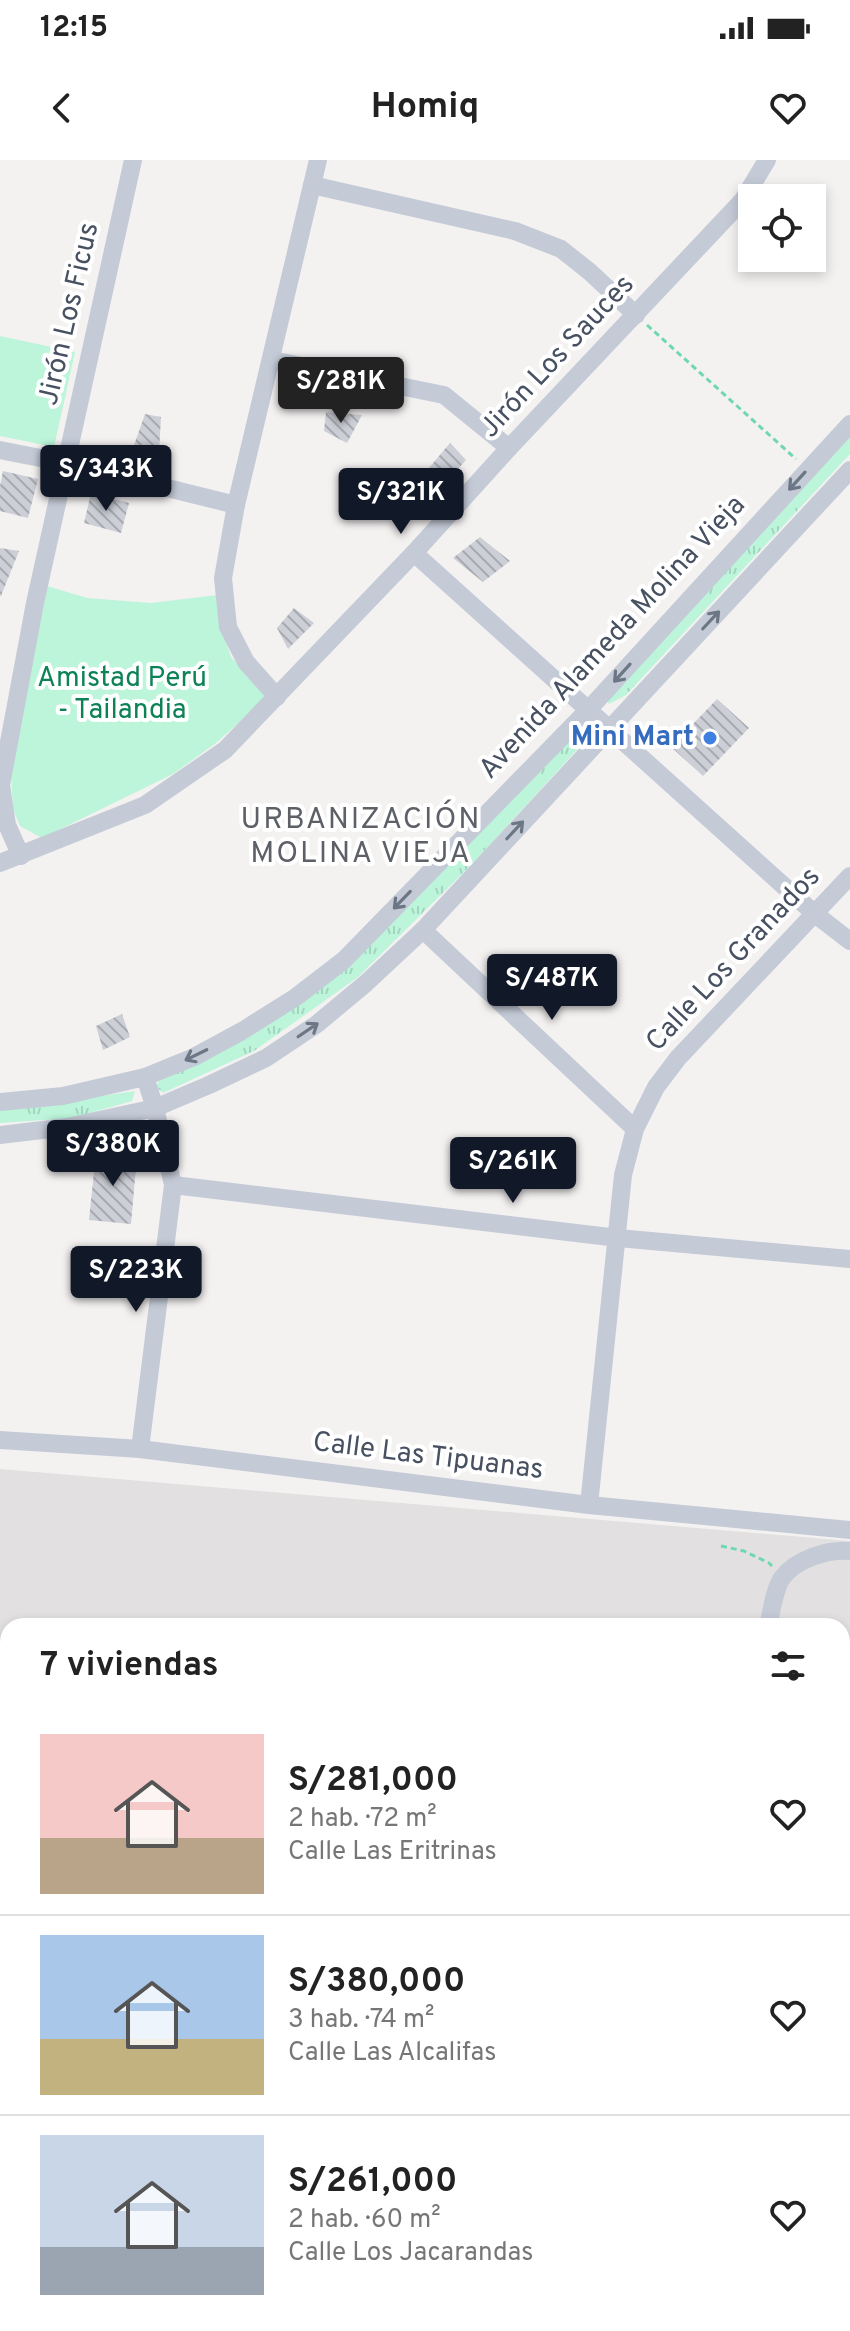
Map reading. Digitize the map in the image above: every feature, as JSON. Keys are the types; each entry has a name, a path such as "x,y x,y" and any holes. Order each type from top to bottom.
{"street":[{"name":"Jirón Los Ficus","path":"21,856 7,825 1,787 35,603 133,160"},
{"path":"277,697 246,662 228,627 223,578 236,505 318,160"},
{"name":"Jirón Los Sauces","path":"0,863 145,805 225,750 414,553 743,200 767,160"},
{"path":"312,185 515,231 561,249 636,315"},
{"path":"272,360 444,395 509,448"},
{"name":"Avenida Alameda Molina Vieja","path":"0,1102 63,1096 145,1077 194,1057 296,997 344,960 589,709 850,424"},
{"path":"0,450 236,505"},
{"path":"0,1135 67,1127 155,1108 266,1058 317,1024 423,930 850,470"},
{"path":"414,553 815,914 850,941"},
{"name":"Calle Los Granados","path":"589,1505 623,1175 635,1129 656,1087 678,1058 850,876"},
{"path":"423,930 635,1129"},
{"path":"140,1449 173,1185 145,1077"},
{"path":"173,1185 618,1238 850,1259"},
{"name":"Calle Las Tipuanas","path":"0,1440 140,1449 589,1505 850,1530"},
{"path":"770,1618 781,1578 807,1559 836,1550 850,1551"}],"path":[{"path":"636,315 808,469"},
{"path":"721,1546 744,1551 769,1563 781,1578"}],"shaded area":[{"path":"0,1469 850,1541 850,1618 0,1618"}],"green space":[{"path":"0,336 75,352 54,447 0,436"},
{"path":"850,433 850,454 626,695 609,704 607,700"},
{"name":"Amistad Perú - Tailandia","path":"47,586 87,598 151,603 217,595 219,621 231,657 267,697 216,743 173,774 42,838 20,826 13,809 11,774"},
{"path":"586,721 591,727 584,742 473,863 358,977 254,1051 163,1093 156,1087 159,1081 252,1035"},
{"path":"135,1091 132,1101 72,1118 0,1123 0,1111"}],"building":[{"path":"326,412 362,415 347,443 324,431"},
{"path":"145,414 161,417 159,452 133,448"},
{"path":"450,443 466,460 445,483 428,469"},
{"path":"3,471 38,479 28,518 0,511"},
{"path":"91,493 129,503 121,533 84,523"},
{"path":"480,537 510,561 483,582 453,558"},
{"path":"0,548 19,551 1,596 0,596"},
{"path":"294,608 314,623 288,649 277,628"},
{"name":"Mini Mart","path":"717,699 749,728 703,776 671,747"},
{"path":"122,1014 130,1037 103,1050 96,1026"},
{"path":"96,1152 137,1156 131,1224 89,1220"}],"place":[{"name":"Mini Mart","path":"710,738"}],"district":[{"name":"URBANIZACIÓN MOLINA VIEJA","path":"361,837"}]}
